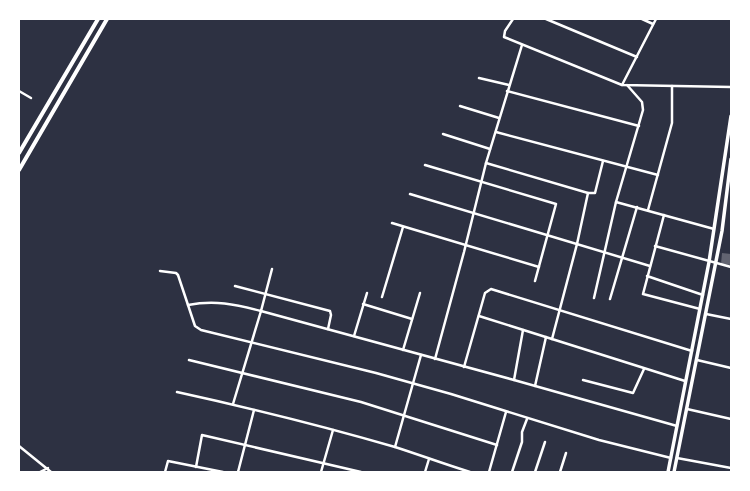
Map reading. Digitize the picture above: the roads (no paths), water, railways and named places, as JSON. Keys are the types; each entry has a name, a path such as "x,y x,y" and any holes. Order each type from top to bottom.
{"highway":[{"path":"19,153 98,19"},
{"path":"19,170 108,19"}],"main road":[{"path":"668,472 709,262 731,116"},
{"path":"725,149 731,149"},
{"path":"674,472 722,231 731,159"},
{"path":"679,415 685,417"}],"street":[{"path":"513,19 504,37 622,85 731,87"},
{"path":"546,19 637,57"},
{"path":"642,19 653,24"},
{"path":"622,85 656,19"},
{"path":"435,359 466,246 486,163 522,45"},
{"path":"479,78 509,85"},
{"path":"594,298 606,253 616,202 644,110 642,102 627,85"},
{"path":"648,210 672,123 672,86"},
{"path":"19,91 31,98"},
{"path":"507,92 639,126"},
{"path":"460,106 500,118"},
{"path":"496,132 658,175"},
{"path":"443,134 490,149"},
{"path":"486,163 588,193 595,192 603,161"},
{"path":"425,165 556,204 536,281"},
{"path":"552,339 577,244 588,193"},
{"path":"410,194 650,266"},
{"path":"616,202 714,229"},
{"path":"610,298 637,207"},
{"path":"664,215 643,294 700,310"},
{"path":"392,223 539,267"},
{"path":"382,297 403,227"},
{"path":"655,246 731,267"},
{"path":"233,404 272,269"},
{"path":"160,271 176,273 178,275 195,326 198,329 413,383 527,419 670,458"},
{"path":"648,276 703,295"},
{"path":"235,286 330,311 332,315 328,329"},
{"path":"464,367 485,293 491,289 560,309 692,351"},
{"path":"354,336 367,293"},
{"path":"403,350 420,293"},
{"path":"188,305 207,302 224,302 261,311 677,426"},
{"path":"363,304 412,319"},
{"path":"706,314 731,319"},
{"path":"479,316 685,381"},
{"path":"514,380 523,330"},
{"path":"535,386 546,337"},
{"path":"395,447 421,355"},
{"path":"189,360 361,402 497,445"},
{"path":"696,360 731,368"},
{"path":"583,380 634,393 644,369"},
{"path":"177,392 233,404 333,430 395,447 470,472"},
{"path":"687,409 731,419"},
{"path":"238,472 254,410"},
{"path":"489,472 506,412"},
{"path":"512,472 522,442 522,432 527,419"},
{"path":"321,472 333,430"},
{"path":"196,467 202,435 324,462 361,472"},
{"path":"535,472 545,442"},
{"path":"19,446 48,468 51,472"},
{"path":"560,472 566,453"},
{"path":"677,458 731,468"},
{"path":"425,472 429,459"},
{"path":"165,472 168,461 223,472"},
{"path":"40,472 48,468"}]}
